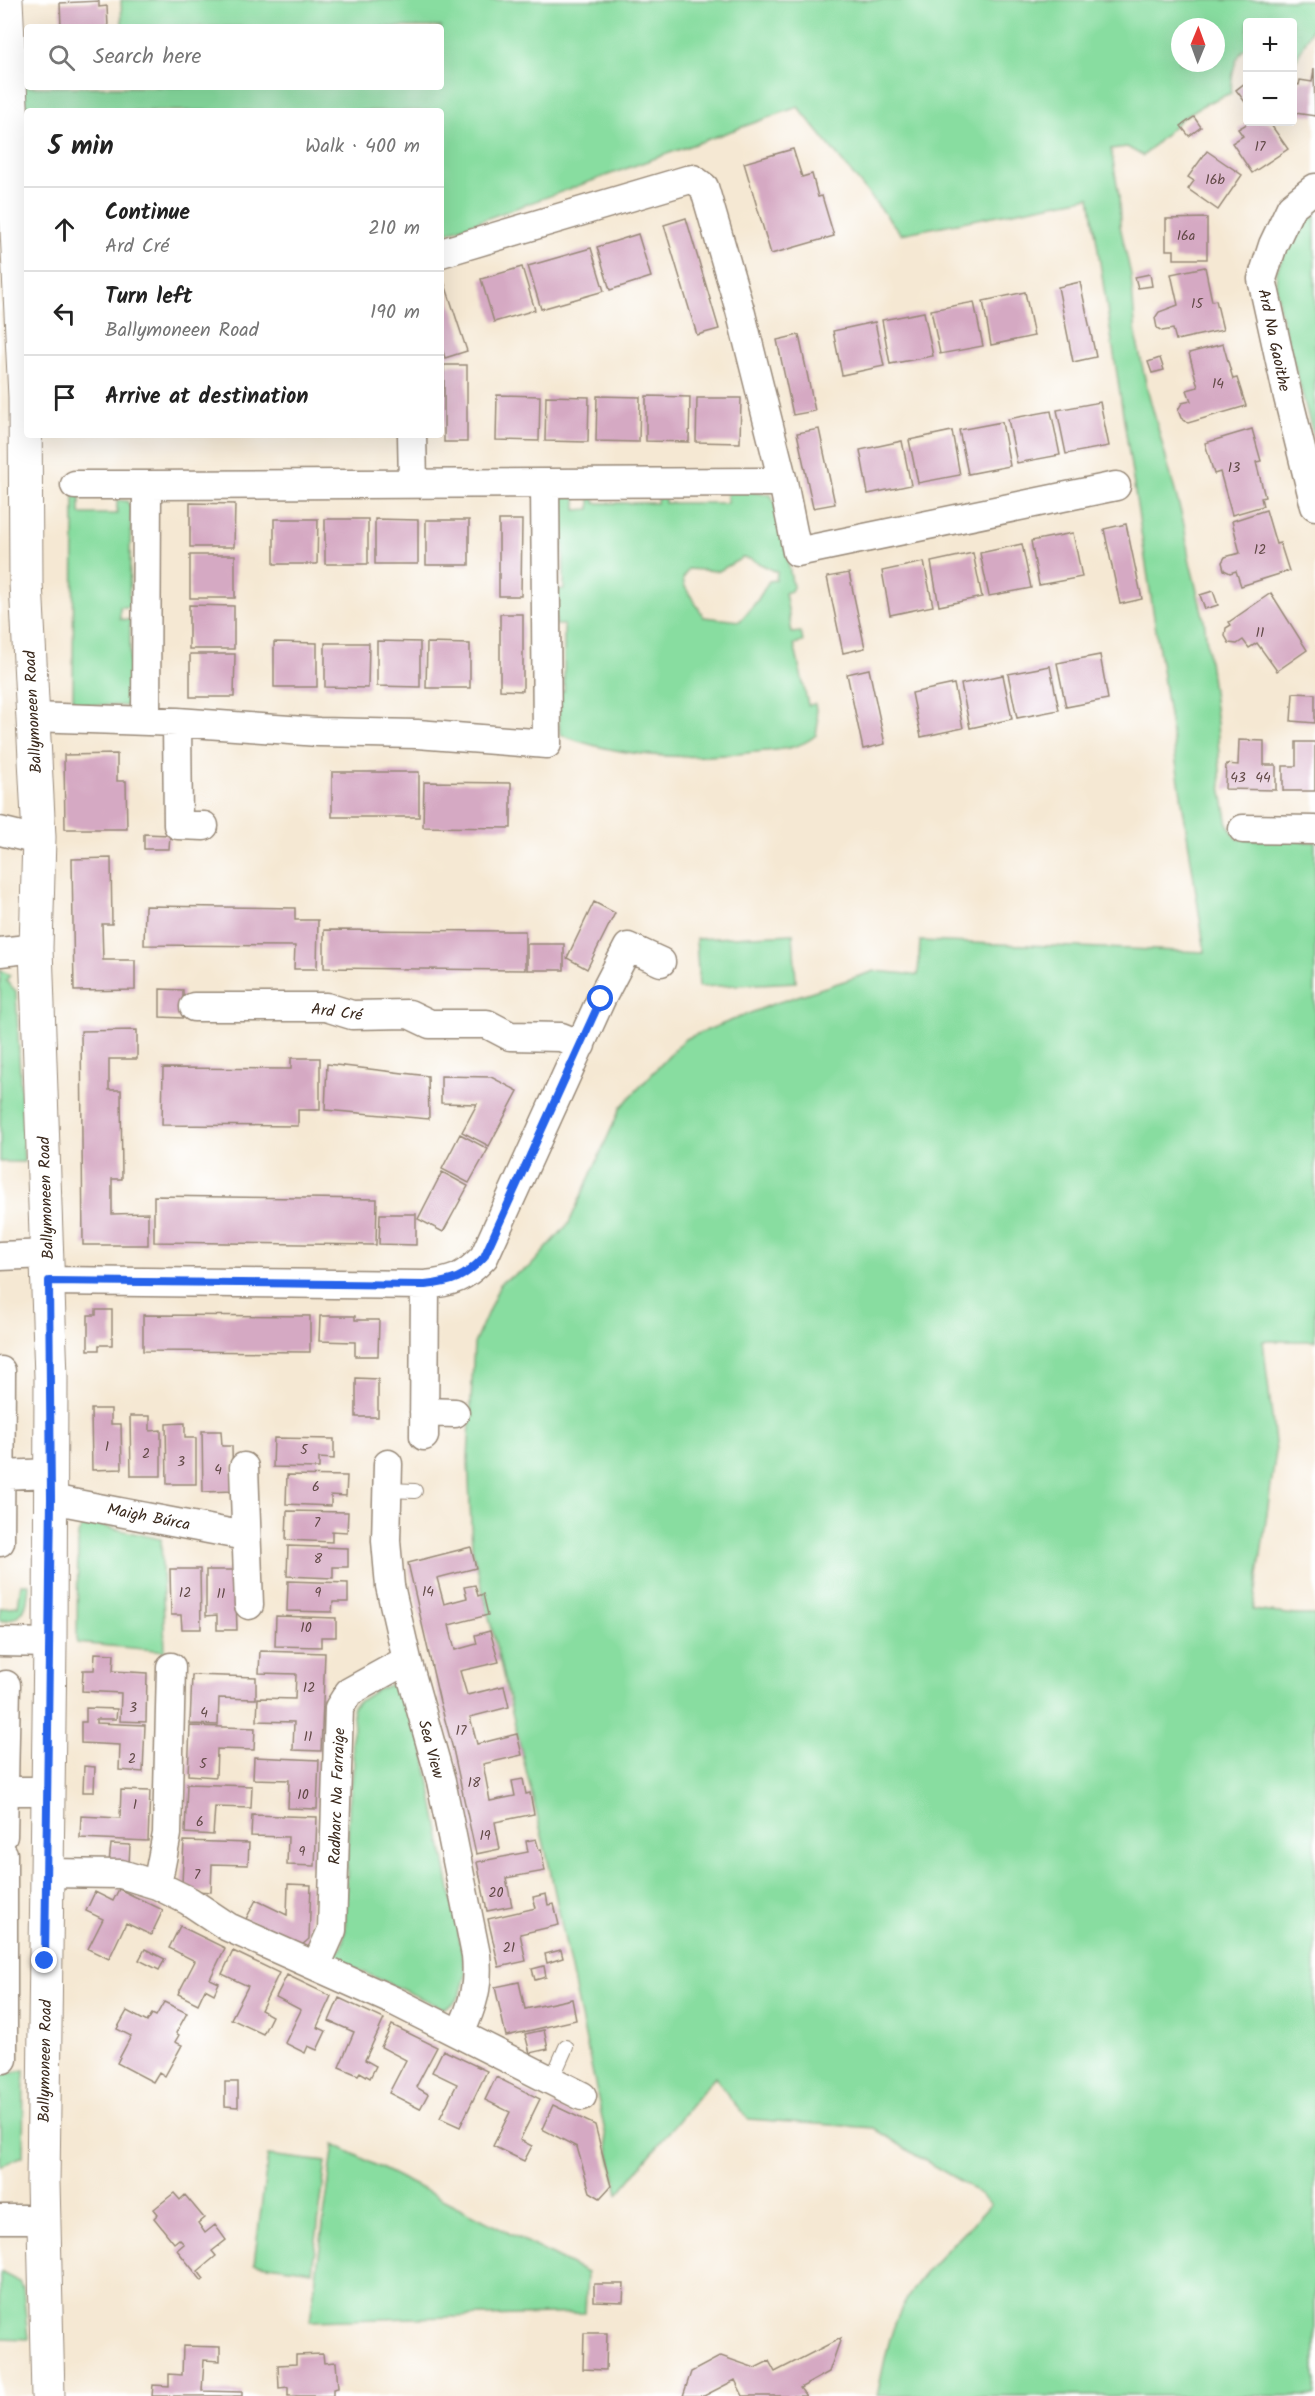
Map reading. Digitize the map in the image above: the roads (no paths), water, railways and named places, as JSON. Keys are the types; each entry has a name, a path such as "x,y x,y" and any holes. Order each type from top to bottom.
{"street":[{"name":"Ballymoneen Road","path":"6,0 24,376"},
{"path":"444,252 687,180 693,179 699,182 704,187 740,310 783,482 796,552 1116,486"},
{"name":"Ard Na Gaoithe","path":"1315,188 1291,207 1273,245 1262,279 1315,506"},
{"name":"Ballymoneen Road","path":"25,438 26,583 39,837 36,948 48,1268 51,1486 43,2219 48,2396"},
{"path":"412,438 413,483"},
{"path":"75,485 783,482"},
{"path":"32,717 177,722 319,732 417,734 547,744 546,483"},
{"path":"146,721 147,485"},
{"path":"177,722 178,825 204,826"},
{"path":"1243,829 1315,830"},
{"path":"0,831 25,837 39,837"},
{"path":"0,1256 48,1268 425,1285 456,1280 470,1272 484,1257 601,999 628,947 661,963"},
{"path":"0,952 36,948"},
{"name":"Ard Cré","path":"194,1007 326,1007 352,1015 409,1014 430,1024 487,1024 510,1036 561,1037 581,1045"},
{"path":"425,1285 424,1424 455,1413"},
{"path":"0,1542 1,1371"},
{"path":"244,1467 249,1605"},
{"name":"Maigh Búrca","path":"2,1475 245,1536"},
{"name":"Sea View","path":"397,1481 388,1574 407,1660 441,1781 475,1948 476,1994 460,2033"},
{"path":"0,1642 50,1643"},
{"name":"Radharc Na Farraige","path":"316,1966 332,1930 339,1708 349,1692 407,1660"},
{"path":"157,1885 167,1834 171,1667"},
{"path":"3,2059 3,1791 6,1685"},
{"path":"3,1791 48,1791"},
{"path":"47,1873 121,1874 157,1885 175,1893 228,1927 460,2033 582,2096"},
{"path":"4,1961 45,1961"},
{"path":"0,2219 43,2219"}],"lane":[{"path":"551,2081 566,2047"}]}
